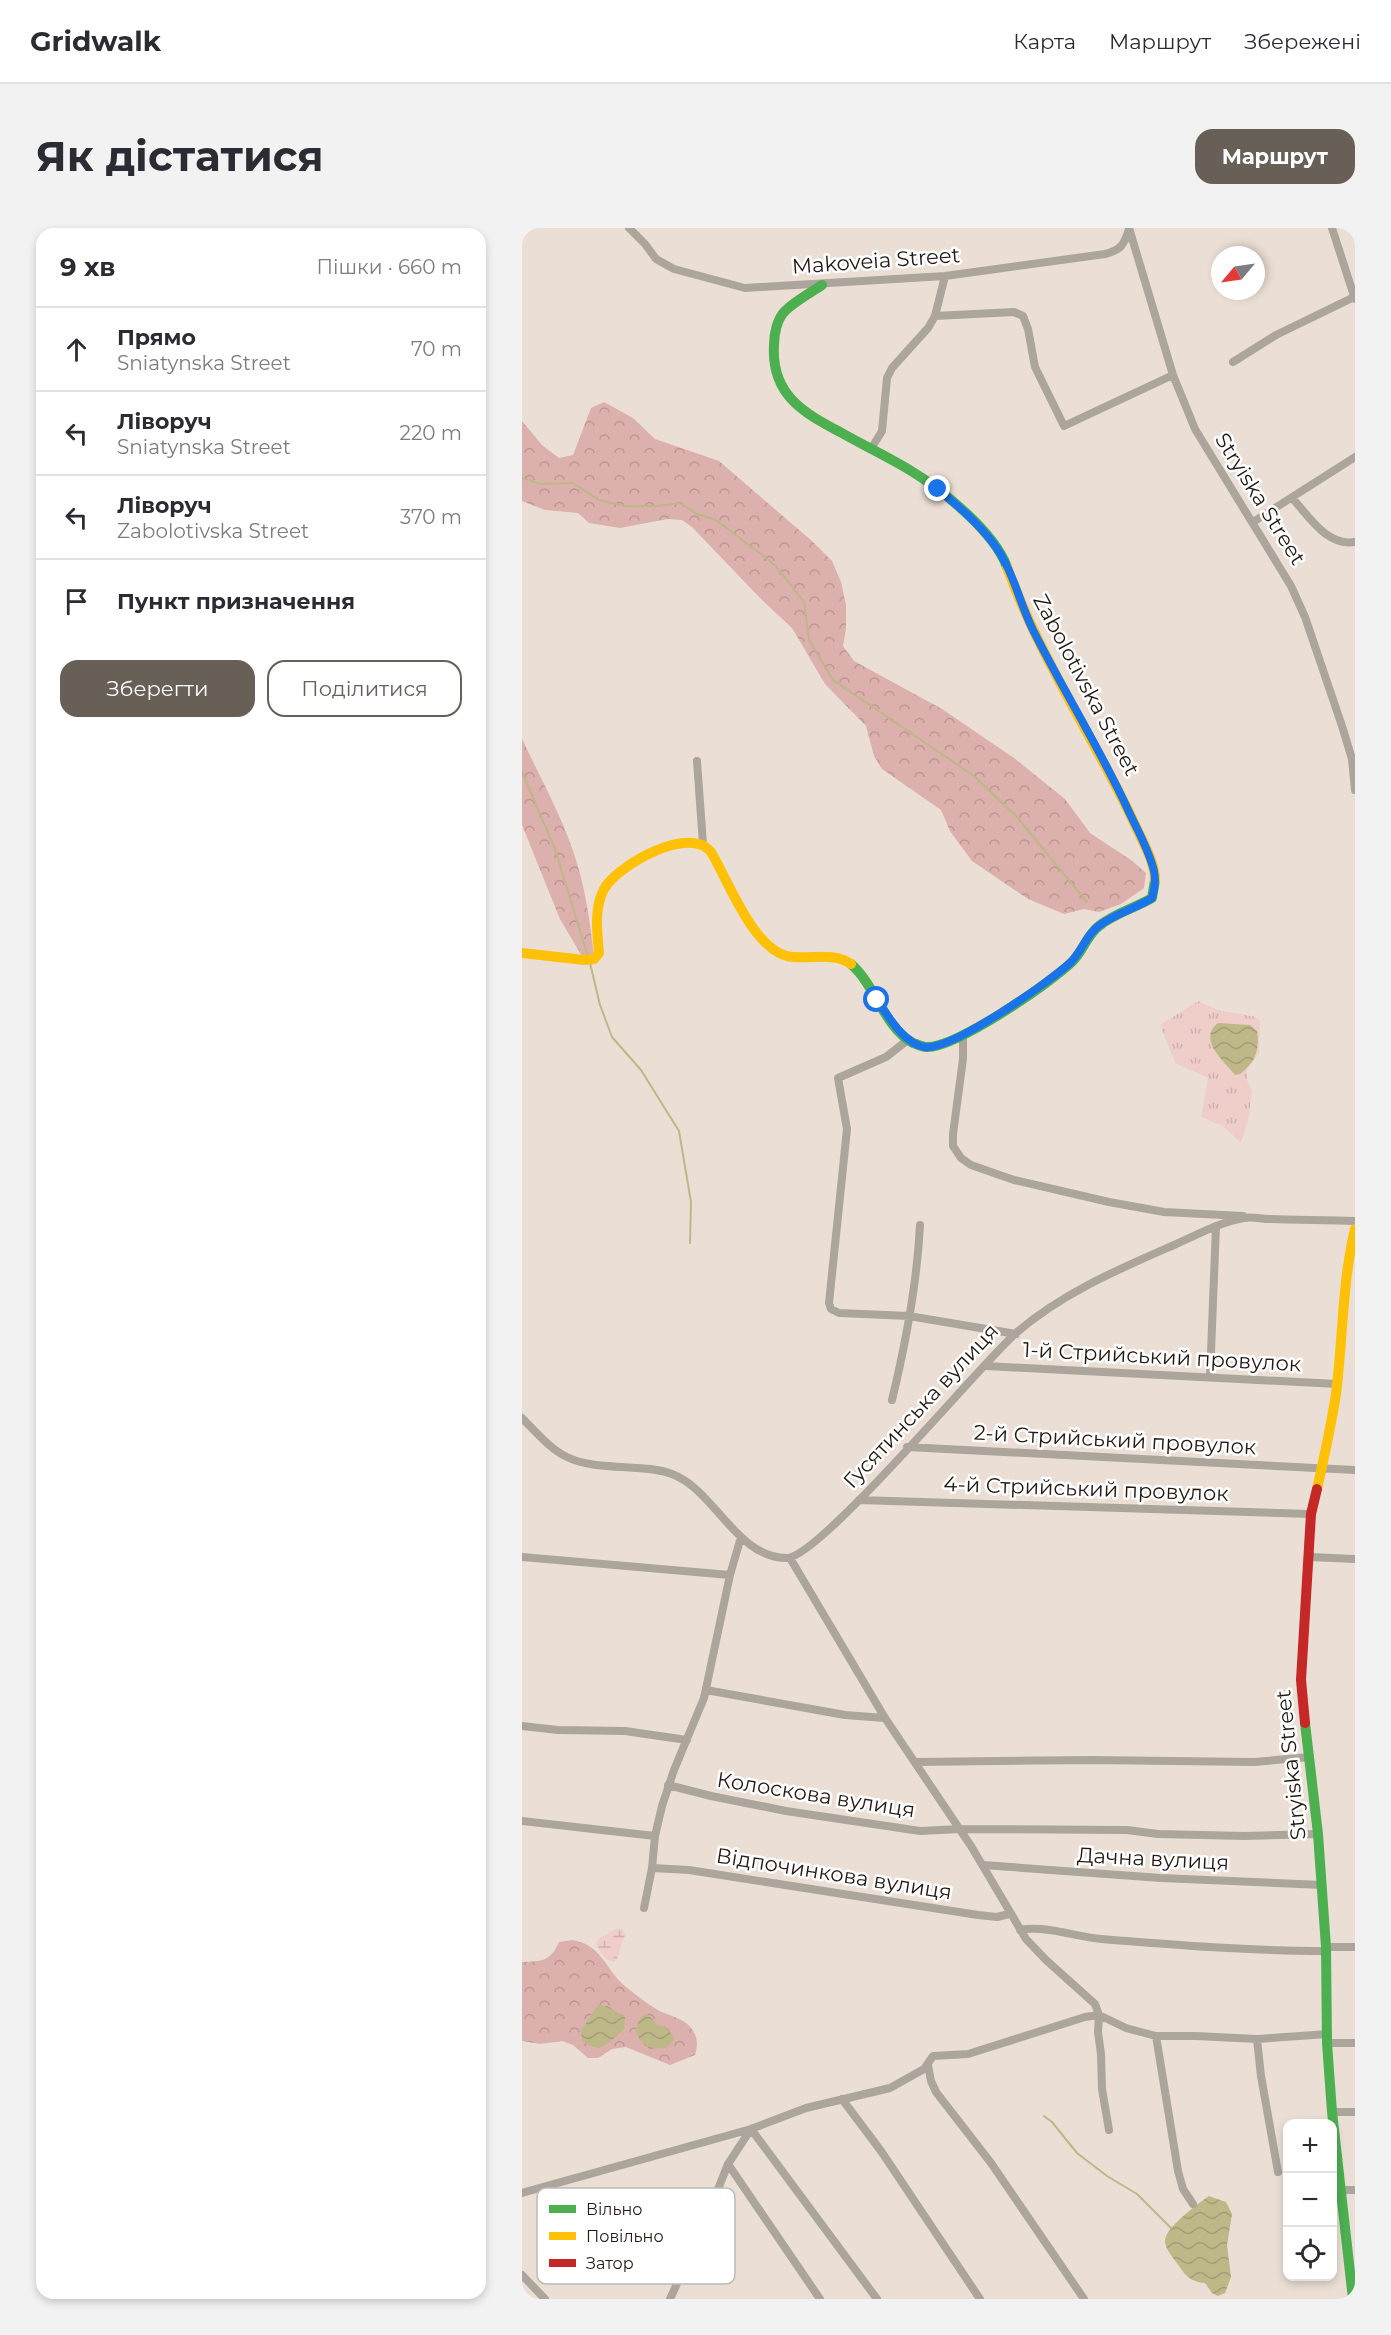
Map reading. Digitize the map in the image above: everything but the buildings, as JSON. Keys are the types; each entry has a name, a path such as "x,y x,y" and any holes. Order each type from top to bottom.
{"street":[{"name":"Makoveia Street","path":"629,228 656,259 664,264 724,284 745,288 945,276 1112,253 1119,251 1124,244 1129,228"},
{"name":"Stryiska Street","path":"1129,228 1173,375 1195,429 1254,522 1291,586 1305,617 1352,759 1355,790"},
{"path":"1233,362 1276,334 1354,298 1332,228"},
{"path":"871,449 882,431 887,378 892,368 928,328 935,315 945,276"},
{"name":"Zabolotivska Street","path":"822,285 784,312 778,322 773,358 777,376 789,398 806,414 908,469 938,489 968,514 993,543 1005,561 1023,610 1054,672 1118,787 1155,873 1152,898 1102,923 1093,931 1074,960 1041,986 963,1035"},
{"path":"935,315 1014,312 1023,316 1028,329 1035,368 1064,426 1173,375"},
{"path":"1254,522 1355,457"},
{"path":"1292,498 1327,535 1341,543 1355,542"},
{"path":"697,761 702,844"},
{"path":"522,953 589,959 599,953 597,909 600,896 608,880 617,872 679,842 693,841 708,849 756,933 768,948 783,956 837,958 848,962 860,973 897,1028 909,1039 926,1047 943,1044 963,1035 963,1059 953,1146 961,1158 971,1165 1014,1180 1164,1212 1355,1221"},
{"name":"Гусятинська вулиця","path":"909,1039 886,1057 838,1078 847,1129 829,1303 831,1310 840,1313 909,1316 1016,1334"},
{"path":"1016,1334 1052,1307 1102,1276 1216,1226 1247,1217"},
{"path":"892,1400 918,1269 920,1225"},
{"path":"1210,1377 1216,1226"},
{"name":"Stryiska Street","path":"1353,2299 1352,2260 1332,2112 1322,1885 1301,1680 1311,1514 1322,1469 1337,1384 1348,1257 1355,1229"},
{"name":"Гусятинська вулиця","path":"790,1558 815,1544 1016,1334"},
{"name":"1-й Стрийський провулок","path":"986,1366 1337,1384"},
{"path":"522,1418 567,1458 610,1466 651,1469 670,1473 686,1480 700,1491 741,1537 760,1550 778,1557 790,1558 885,1718 983,1865 1009,1914 1046,1960 1089,1996 1095,2004 1099,2015 1100,2075 1109,2130"},
{"name":"2-й Стрийський провулок","path":"907,1447 1355,1470"},
{"name":"4-й Стрийський провулок","path":"859,1500 1311,1514"},
{"path":"644,1908 652,1868 655,1836 668,1785 706,1690 730,1575 741,1537"},
{"path":"522,1557 730,1575"},
{"path":"1310,1557 1355,1559"},
{"path":"706,1690 845,1715 885,1718"},
{"path":"522,1726 558,1730 625,1731 687,1740"},
{"path":"915,1762 1113,1760 1254,1762 1310,1758"},
{"name":"Колоскова вулиця","path":"668,1785 711,1796 920,1831 960,1829 1127,1830 1158,1834 1245,1836 1318,1834"},
{"path":"522,1821 655,1836"},
{"name":"Дачна вулиця","path":"983,1865 1161,1878 1322,1885"},
{"name":"Відпочинкова вулиця","path":"652,1868 689,1870 978,1915 997,1917 1009,1914"},
{"path":"1020,1930 1065,1932 1087,1938 1270,1951 1355,1947"},
{"path":"540,2188 751,2129 806,2108 890,2088 906,2081 928,2066 933,2056 952,2057 968,2054 1066,2022 1099,2015 1126,2028 1156,2036 1257,2039 1328,2038 1355,2043"},
{"path":"1156,2036 1178,2171 1183,2189 1193,2204"},
{"path":"1257,2039 1261,2076 1278,2172"},
{"path":"928,2066 936,2092 991,2163 1084,2299"},
{"path":"842,2099 881,2151 980,2299"},
{"path":"1332,2112 1355,2112"},
{"path":"718,2188 728,2164 751,2129"},
{"path":"751,2129 877,2299"},
{"path":"728,2164 820,2299"},
{"path":"522,2193 537,2189"},
{"path":"1341,2190 1355,2190"},
{"path":"522,2275 545,2299"},
{"path":"670,2299 677,2284"}],"green space":[{"path":"604,402 633,418 655,439 719,461 813,542 832,561 841,582 846,605 843,646 854,661 942,709 1014,758 1065,799 1090,833 1131,860 1146,873 1144,888 1121,904 1099,912 1084,909 1064,914 1028,899 972,861 950,831 941,810 882,769 874,756 866,726 825,684 792,628 692,527 682,520 668,519 620,528 589,523 578,513 545,510 522,501 522,421 542,445 559,458 573,455 591,408"},
{"path":"522,739 561,820 577,862 591,929 594,957 583,958 560,919 522,825"},
{"path":"1198,1001 1218,1010 1256,1017 1260,1021 1259,1053 1247,1070 1247,1080 1252,1091 1248,1121 1241,1143 1223,1126 1201,1117 1208,1078 1175,1063 1160,1025"},
{"path":"617,1928 623,1930 625,1935 616,1961 612,1962 605,1958 596,1945 598,1939"},
{"path":"572,1940 582,1942 597,1952 619,1980 644,2001 688,2025 696,2039 695,2055 670,2065 626,2047 612,2049 598,2058 588,2058 573,2045 562,2041 540,2044 522,2041 522,1962 545,1959 556,1949 559,1942"}],"water":[{"path":"1218,1023 1250,1025 1257,1031 1258,1044 1255,1056 1240,1074 1235,1075 1214,1050 1210,1036 1212,1029"},
{"path":"598,2005 607,2006 625,2017 624,2029 604,2046 595,2047 582,2041 581,2030"},
{"path":"647,2013 657,2025 665,2026 675,2039 666,2048 650,2049 640,2040 635,2030 641,2017"},
{"path":"1209,2196 1226,2202 1232,2214 1227,2245 1231,2277 1225,2293 1218,2296 1212,2293 1205,2283 1187,2276 1170,2254 1165,2242 1175,2224"}],"waterway":[{"path":"522,478 541,484 573,483 599,500 625,506 680,503 697,514 716,520 775,565 804,602 809,640 833,680 974,776 1017,817 1087,902"},
{"path":"522,772 555,849 588,957"},
{"path":"590,963 600,1005 612,1037 641,1070 679,1131 691,1202 690,1243"},
{"path":"1044,2116 1052,2122 1077,2153 1107,2176 1137,2194 1171,2228"}],"traffic: fast":[{"path":"822,285 789,307 778,322 774,341 774,362 784,389 802,409 813,417 908,469 935,487 965,512 991,539 1007,567"},
{"path":"851,964 860,973 887,1017 903,1036 923,1047 940,1045 979,1027 1024,999 1061,972 1076,958 1091,934 1099,926 1152,898 1155,880"},
{"path":"1305,1723 1318,1834 1326,1947 1327,2043 1332,2112 1353,2299"}],"traffic: slow":[{"path":"1007,567 1041,645 1146,847 1155,880"},
{"path":"522,953 584,960 594,959 599,953 597,920 599,904 604,889 611,880 654,851 671,845 687,843 701,845 711,852 744,915 755,931 779,953 793,957 837,958 851,964"},
{"path":"1317,1489 1336,1394 1345,1290 1355,1229"}],"traffic: jam":[{"path":"1305,1723 1301,1680 1311,1514 1317,1489"}],"route":[{"path":"877,1000 897,1028 909,1039 926,1047 943,1044 963,1035 1041,986 1074,960 1093,931 1102,923 1152,898 1155,887 1155,873 1147,851 1118,787 1054,672 1023,610 1005,561 968,514 938,489"}]}
